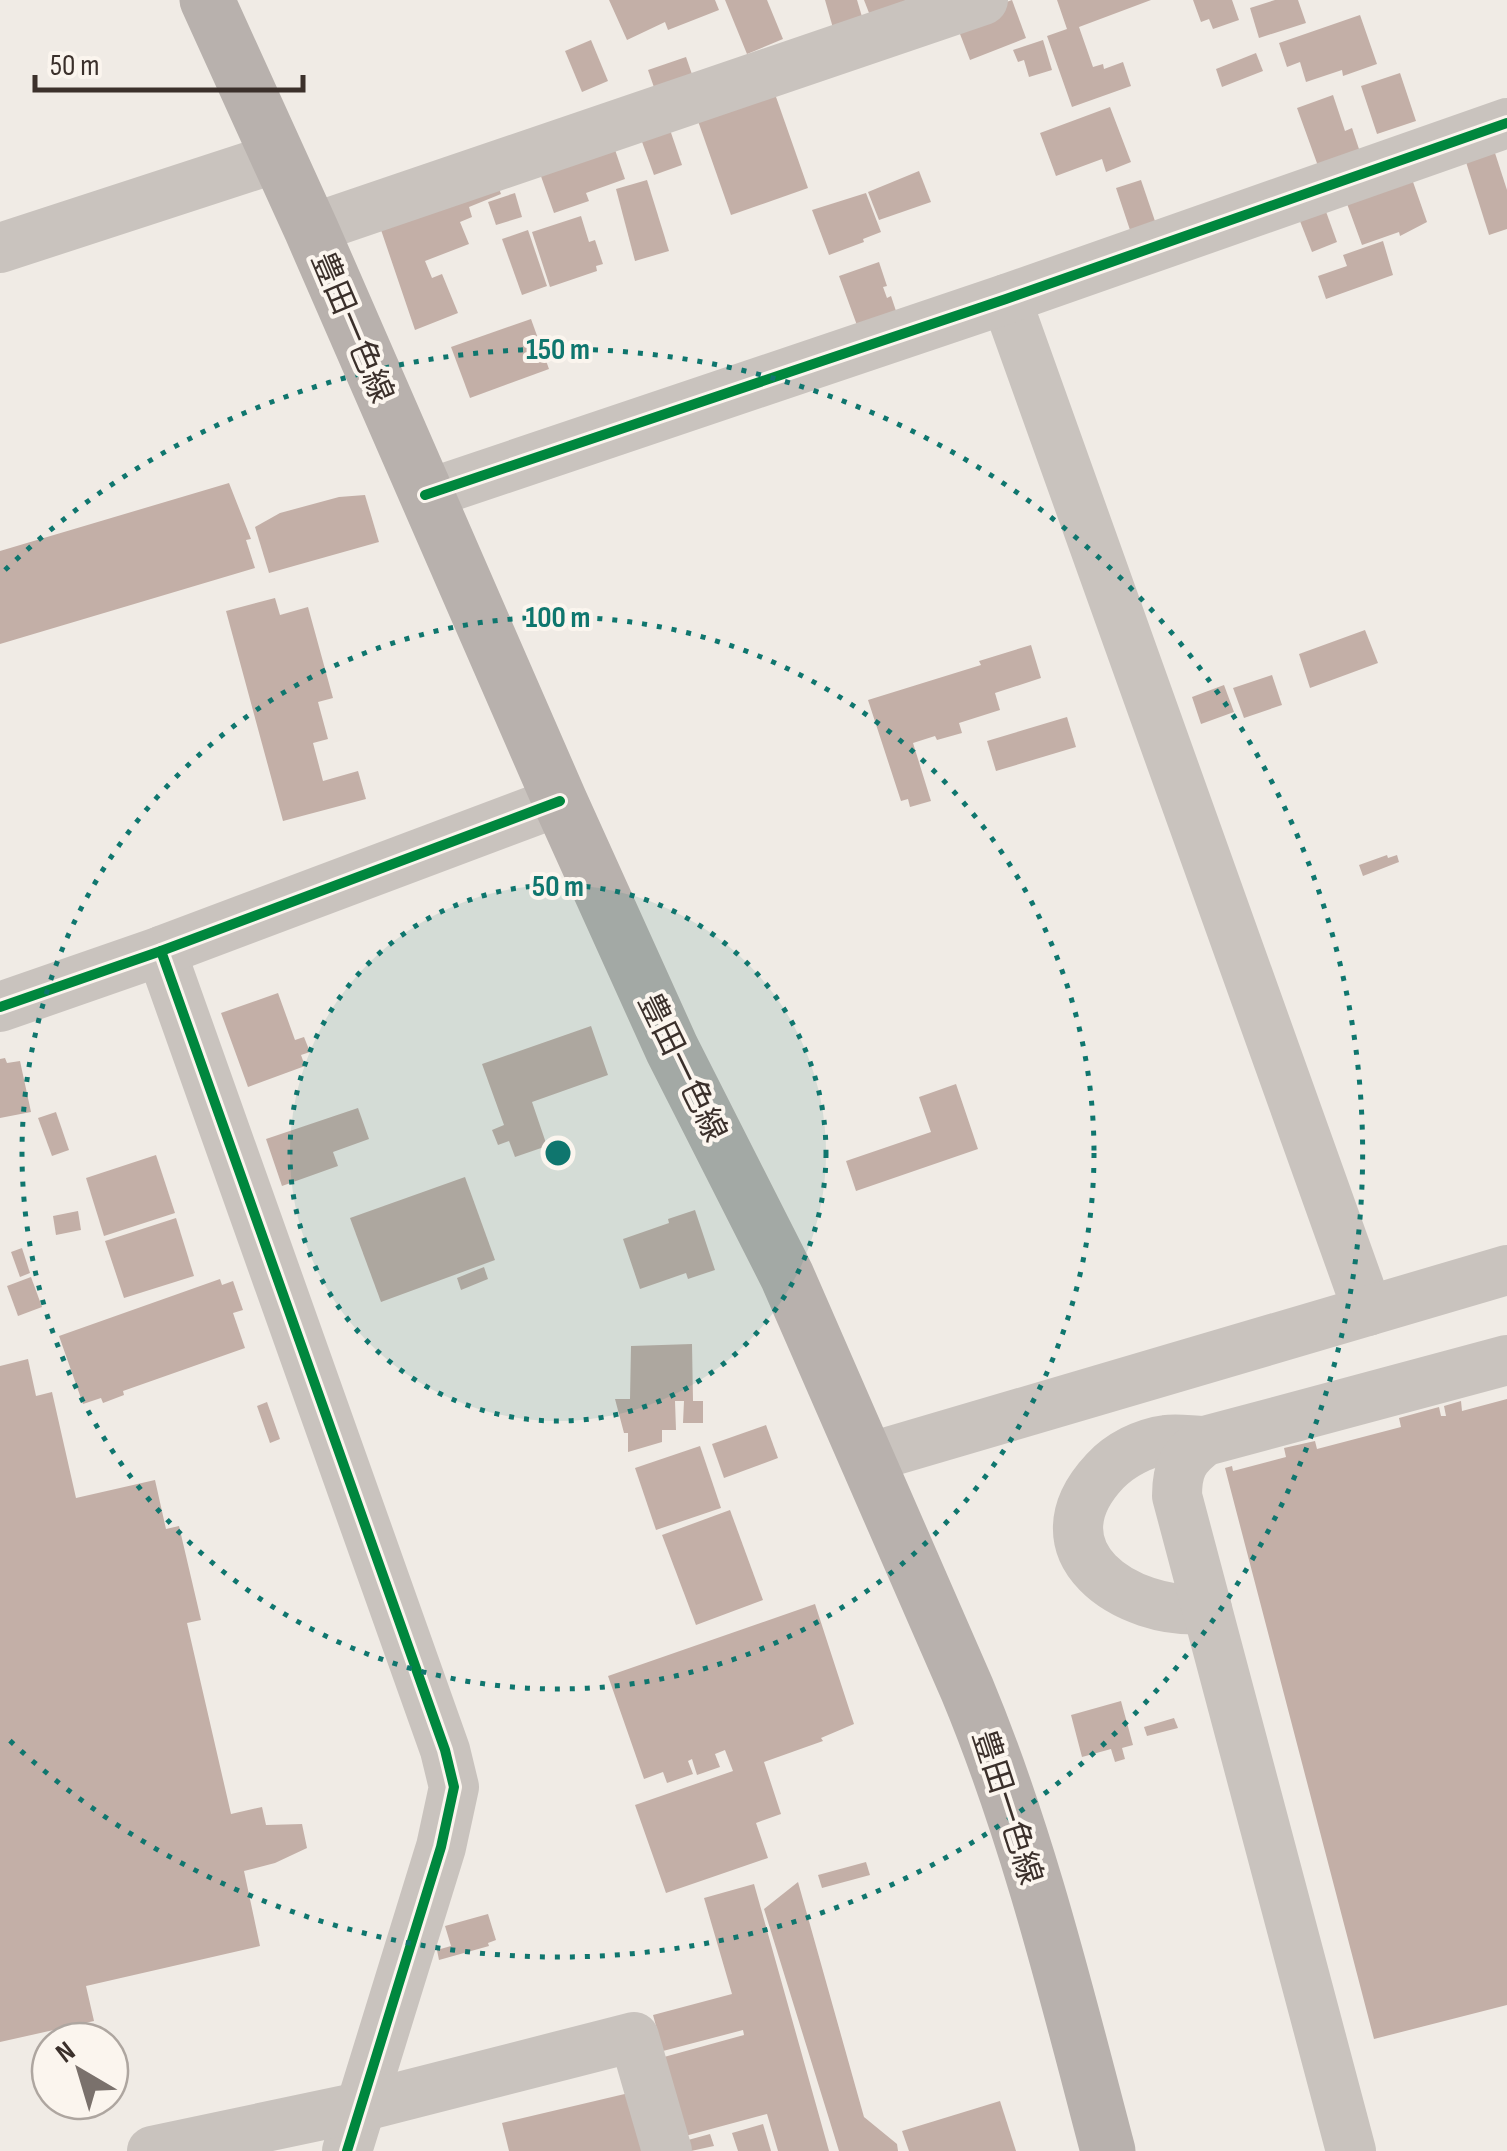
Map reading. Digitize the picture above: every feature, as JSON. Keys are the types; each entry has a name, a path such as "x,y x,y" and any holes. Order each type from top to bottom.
{"main road":[{"name":"豊田一色線","path":"207,0 672,1049 787,1276 995,1756 1057,1960 1108,2151"}],"street":[{"path":"311,228 983,0"},
{"path":"425,495 1006,299 1507,123"},
{"path":"0,248 279,157"},
{"path":"1006,299 1368,1312"},
{"path":"0,1007 161,951 560,801"},
{"path":"161,951 451,1768 454,1787 442,1846 353,2129"},
{"path":"868,1458 1507,1270"},
{"path":"1206,1609 1155,1604 1110,1587 1087,1562 1076,1528 1088,1489 1120,1455 1165,1440 1205,1441 1507,1360"},
{"path":"1205,1441 1186,1455 1177,1473 1176,1496 1351,2151"},
{"path":"152,2151 353,2129 634,2037 667,2151"}],"building":[{"path":"609,0 715,0 719,10 668,30 665,22 627,40"},
{"path":"725,0 767,0 783,39 747,54"},
{"path":"825,0 857,0 863,20 833,28"},
{"path":"864,0 920,0 871,18"},
{"path":"1012,0 1026,38 970,60 955,21"},
{"path":"1057,0 1151,0 1079,27 1093,67 1103,64 1104,69 1123,62 1131,86 1072,107 1047,36 1067,29"},
{"path":"1193,0 1232,0 1239,20 1213,29 1209,19 1201,22"},
{"path":"1275,0 1298,0 1306,23 1259,38 1250,8"},
{"path":"1360,15 1377,64 1343,76 1342,70 1306,82 1300,62 1287,67 1279,43"},
{"path":"591,40 608,81 582,92 565,51"},
{"path":"1043,40 1052,70 1029,77 1024,60 1018,62 1013,50"},
{"path":"1256,53 1263,71 1222,87 1216,69"},
{"path":"686,57 695,83 657,96 648,70"},
{"path":"1400,73 1416,121 1377,134 1361,86"},
{"path":"769,77 808,188 731,215 692,104"},
{"path":"1333,95 1345,131 1352,128 1360,152 1318,166 1297,108"},
{"path":"1110,107 1131,162 1106,172 1102,159 1056,176 1040,133"},
{"path":"666,118 682,165 654,175 637,128"},
{"path":"611,138 625,179 586,193 589,201 554,213 537,165"},
{"path":"1495,153 1507,190 1507,229 1489,235 1466,162"},
{"path":"919,171 931,202 879,220 868,192"},
{"path":"493,172 501,194 469,207 472,217 460,222 469,244 425,261 432,278 442,274 458,313 415,330 379,224"},
{"path":"1412,179 1427,222 1400,236 1399,232 1362,245 1346,201"},
{"path":"647,180 669,251 635,261 616,189"},
{"path":"1141,180 1157,227 1132,236 1116,188"},
{"path":"515,193 522,217 496,225 488,202"},
{"path":"866,193 881,232 829,255 812,210"},
{"path":"1324,206 1337,242 1312,252 1298,216"},
{"path":"581,216 589,242 595,240 603,264 596,266 597,271 550,287 532,232"},
{"path":"528,230 547,286 522,295 502,239"},
{"path":"1383,241 1393,275 1326,299 1318,276 1347,266 1343,255"},
{"path":"879,262 887,286 883,287 897,314 858,328 839,276"},
{"path":"531,319 549,369 470,398 451,347"},
{"path":"229,483 251,539 246,540 255,568 0,644 0,551"},
{"path":"365,495 379,542 269,573 255,527 280,513 339,497"},
{"path":"275,598 280,615 308,607 333,698 318,702 328,739 313,743 323,781 358,771 366,799 283,821 226,611"},
{"path":"1365,630 1378,663 1310,688 1299,654"},
{"path":"1031,645 1041,678 995,693 1000,710 959,723 962,733 913,743 931,801 910,807 908,799 901,801 868,700"},
{"path":"1272,675 1282,705 1244,718 1233,688"},
{"path":"1224,685 1234,712 1201,724 1192,697"},
{"path":"1067,717 1076,747 996,771 987,741"},
{"path":"1397,855 1399,862 1363,876 1359,865"},
{"path":"278,993 295,1040 304,1037 310,1052 301,1055 305,1066 248,1087 221,1013"},
{"path":"591,1026 608,1075 532,1102 547,1146 515,1157 509,1141 498,1145 492,1130 504,1125 482,1064"},
{"path":"5,1058 7,1063 20,1061 31,1112 0,1118 0,1059"},
{"path":"956,1084 978,1149 856,1191 846,1161 931,1132 919,1097"},
{"path":"358,1108 369,1139 333,1152 338,1166 282,1186 266,1139"},
{"path":"56,1112 69,1150 52,1156 38,1118"},
{"path":"156,1155 175,1213 104,1236 86,1178"},
{"path":"465,1177 495,1260 381,1302 350,1218"},
{"path":"695,1210 715,1270 688,1279 686,1273 640,1289 623,1239"},
{"path":"78,1211 81,1230 56,1235 53,1216"},
{"path":"176,1218 194,1276 124,1298 105,1241"},
{"path":"22,1248 30,1273 20,1277 11,1252"},
{"path":"484,1267 488,1279 461,1290 457,1278"},
{"path":"31,1277 42,1307 18,1316 7,1286"},
{"path":"220,1279 222,1285 233,1281 243,1310 233,1313 245,1348 123,1391 124,1395 103,1403 101,1398 83,1404 59,1336"},
{"path":"692,1344 693,1401 703,1401 703,1423 683,1423 684,1401 675,1401 676,1430 662,1430 662,1442 628,1452 628,1433 624,1433 615,1399 630,1399 631,1346"},
{"path":"28,1359 36,1396 52,1392 76,1498 155,1480 166,1529 179,1526 201,1620 187,1623 231,1814 262,1807 266,1825 302,1824 307,1848 275,1863 244,1871 260,1946 86,1986 94,2021 30,2021 30,2035 0,2042 0,1366"},
{"path":"1507,1399 1507,2005 1374,2039 1225,1468 1232,1466 1233,1471 1286,1457 1284,1448 1315,1441 1317,1449 1401,1427 1399,1418 1439,1407 1441,1416 1446,1416 1444,1406 1461,1401 1462,1411"},
{"path":"267,1402 280,1439 270,1443 257,1406"},
{"path":"766,1425 778,1458 724,1478 712,1444"},
{"path":"700,1446 721,1508 656,1530 635,1468"},
{"path":"730,1510 763,1600 696,1625 662,1535"},
{"path":"815,1604 854,1724 821,1738 823,1741 764,1762 781,1814 756,1823 768,1858 666,1893 635,1805 733,1771 725,1750 715,1754 720,1767 697,1775 692,1759 688,1761 693,1774 667,1783 663,1772 644,1779 608,1676"},
{"path":"1121,1701 1133,1745 1122,1748 1125,1759 1115,1762 1111,1749 1082,1757 1071,1715"},
{"path":"1174,1718 1178,1728 1147,1736 1144,1727"},
{"path":"866,1862 870,1875 822,1888 818,1875"},
{"path":"798,1882 864,2117 897,2144 898,2151 839,2151 764,1909"},
{"path":"754,1884 829,2151 778,2151 767,2114 685,2136 664,2057 744,2035 743,2030 663,2051 653,2015 732,1994 704,1898"},
{"path":"488,1914 496,1940 489,1946 439,1960 437,1950 451,1946 445,1926"},
{"path":"629,2093 642,2151 509,2151 502,2123"},
{"path":"1000,2101 1016,2151 909,2151 902,2131"},
{"path":"763,2124 771,2151 738,2151 732,2133"},
{"path":"710,2134 714,2146 691,2151 688,2140"}],"cycle path":[{"path":"425,495 1006,299 1507,123"},
{"path":"0,1007 161,951 560,801"},
{"path":"161,951 445,1750 454,1787 441,1847 347,2151"}]}
